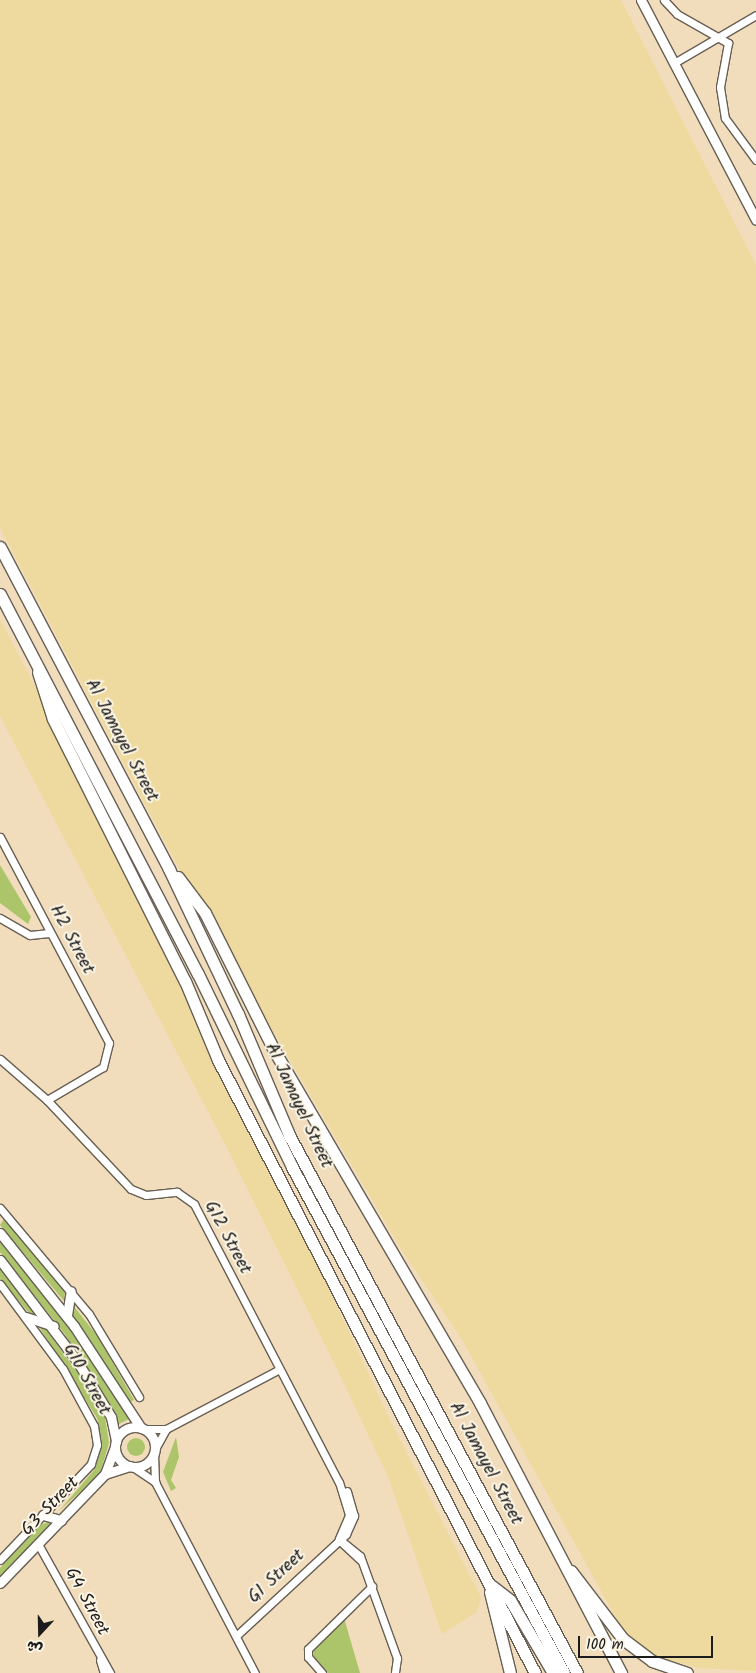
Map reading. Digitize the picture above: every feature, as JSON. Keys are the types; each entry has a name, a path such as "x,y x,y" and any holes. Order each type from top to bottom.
{"main road":[{"name":"Al Jamayel Street","path":"0,547 169,869 238,1014 288,1135 332,1229 577,1673"},
{"name":"Al Jamayel Street","path":"0,594 564,1673"},
{"path":"36,661 53,719 185,981 218,1060 535,1673"},
{"path":"169,869 205,913 275,1052 473,1390 621,1673"},
{"path":"565,1568 579,1578 630,1645 652,1661 687,1673"},
{"path":"490,1585 510,1673"},
{"path":"490,1585 510,1600 553,1673"}],"street":[{"path":"641,0 756,220"},
{"path":"664,0 677,14 720,37 729,46 720,87 725,118 756,160"},
{"path":"674,63 756,15"},
{"name":"H2 Street","path":"0,837 106,1036 108,1058 98,1071 47,1100"},
{"path":"0,918 30,935 49,932"},
{"name":"G12 Street","path":"0,1059 47,1100 131,1189 146,1195 177,1192 189,1199 339,1482 349,1515 339,1539"},
{"name":"G10 Street","path":"0,1208 71,1291 139,1397"},
{"name":"G10 Street","path":"0,1233 66,1315 143,1428"},
{"name":"G10 Street","path":"0,1260 54,1326 105,1406 115,1444"},
{"name":"G10 Street","path":"0,1284 26,1317 74,1388 97,1438 92,1464 0,1560"},
{"path":"66,1315 71,1291"},
{"path":"26,1317 54,1326"},
{"path":"155,1482 119,1460 115,1444 128,1428 166,1429 278,1370"},
{"path":"143,1428 155,1451 155,1482 255,1673"},
{"path":"131,1467 146,1464 166,1429"},
{"name":"G3 Street","path":"0,1583 105,1474 115,1444"},
{"name":"G3 Street","path":"105,1474 131,1467"},
{"path":"43,1515 61,1520"},
{"path":"339,1539 354,1547 362,1562 397,1658 395,1673"},
{"name":"G1 Street","path":"236,1636 339,1539"},
{"name":"G4 Street","path":"38,1544 101,1660 110,1673"},
{"path":"322,1673 306,1655 308,1649 372,1586"},
{"path":"101,1660 105,1673"}],"green space":[{"path":"0,865 31,917 28,924 0,903"},
{"path":"4,1219 65,1292 64,1301 0,1225"},
{"path":"0,1242 70,1329 129,1419 119,1424 64,1333 0,1252"},
{"path":"0,1267 39,1317 28,1312 0,1278"},
{"path":"72,1304 98,1337 134,1400 128,1403 73,1316"},
{"path":"44,1327 91,1391 105,1417 109,1443 100,1474 59,1511 94,1470 102,1442 97,1418 40,1328"},
{"path":"176,1437 179,1457 171,1480 176,1488 171,1491 163,1472"},
{"path":"132,1438 140,1438 145,1443 143,1454 132,1456 127,1451 127,1443"},
{"path":"53,1522 0,1577 0,1568 40,1525"},
{"path":"344,1618 360,1673 328,1673 311,1653"}],"sand":[{"path":"0,0 621,0 756,265 756,1671 699,1668 658,1658 626,1636 461,1338 403,1252 196,901 0,528"},
{"path":"0,619 157,923 392,1424 481,1597 477,1612 442,1634 389,1479 339,1373 225,1144 0,716"}]}
